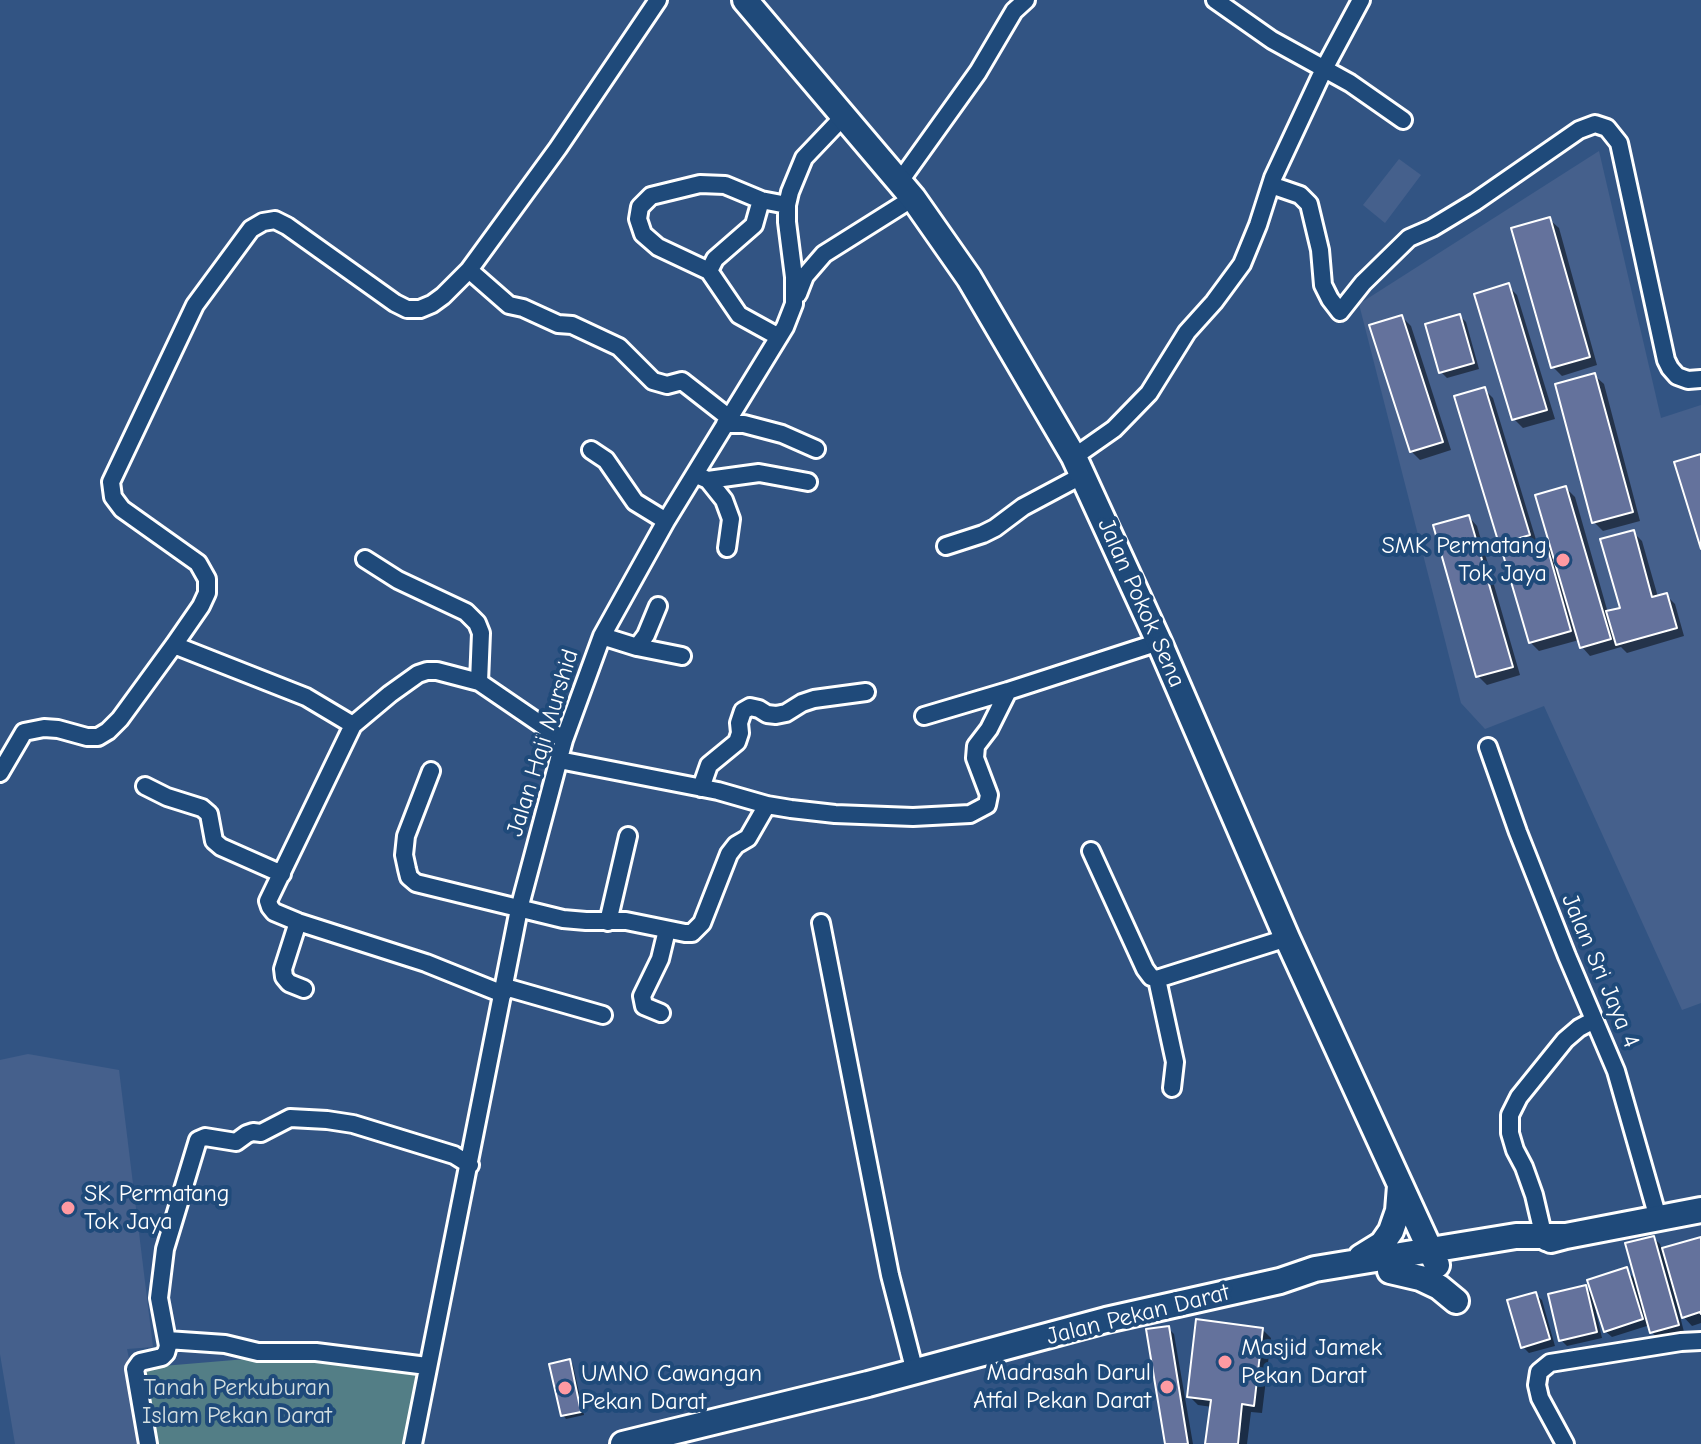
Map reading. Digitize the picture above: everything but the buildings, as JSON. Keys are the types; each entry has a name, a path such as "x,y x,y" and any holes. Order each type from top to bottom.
{"main road":[{"name":"Jalan Pokok Sena","path":"745,0 907,189 969,278 1078,466 1159,642 1287,938 1433,1257"},
{"path":"1348,1263 1382,1244 1391,1231 1398,1211 1400,1186"},
{"path":"1280,1281 1315,1269 1348,1263 1517,1251 1552,1238 1701,1210"},
{"path":"1280,1281 1318,1281 1390,1271 1433,1257"},
{"path":"1390,1271 1420,1278 1439,1287 1456,1301"},
{"name":"Jalan Pekan Darat","path":"623,1444 915,1372 1106,1320 1280,1281"}],"street":[{"path":"0,773 24,732 44,728 98,737 108,731 182,648 207,593 205,574 198,563 122,509 113,497 111,482 195,305 251,229 275,220 395,303 407,309 420,309 432,304 469,270 558,148 658,0"},
{"path":"794,304 805,276 824,254 907,189 1014,11 1026,0"},
{"path":"1215,0 1272,40 1350,83 1403,120"},
{"path":"946,546 995,528 1078,466 1149,393 1187,332 1242,264 1271,185 1324,69 1361,0"},
{"name":"Jalan Haji Murshid","path":"413,1444 519,909 564,740 602,636 666,521 702,478 727,421 779,337 794,304 787,222 790,192 804,158 844,116"},
{"path":"1271,185 1300,195 1309,204 1320,250 1323,285 1340,312 1363,283 1409,238 1475,202 1579,130 1595,124 1607,128 1619,143 1666,360 1677,376 1688,380 1701,379"},
{"path":"779,337 739,315 709,271 658,247 643,234 638,219 640,207 651,196 700,184 725,185 761,200 787,205"},
{"path":"709,271 715,259 754,225 761,200"},
{"path":"469,270 509,305 558,324 572,325 619,347 653,381 667,385 682,381 727,421 782,434 816,449"},
{"path":"591,450 606,460 635,502 666,521"},
{"path":"702,478 759,473 808,482"},
{"path":"702,478 724,500 731,519 727,548"},
{"path":"365,559 398,580 466,612 477,623 481,633 479,682"},
{"path":"637,647 646,635 658,606"},
{"path":"602,636 682,656"},
{"path":"924,716 1159,642"},
{"path":"182,648 306,697 353,725"},
{"path":"564,740 479,682 427,671 402,685 353,725 268,904 274,912 298,922 504,991 603,1015"},
{"path":"559,760 791,809 913,817 970,814 987,805 989,795 975,758 976,746 989,729 1008,691"},
{"path":"701,788 709,765 737,742 743,711 750,707 776,715 814,699 866,692"},
{"name":"Jalan Sri Jaya 4","path":"1488,747 1518,832 1616,1071 1658,1218"},
{"path":"431,771 406,836 404,855 409,877 416,883 563,919 626,921 692,933 702,923 729,854 748,838 767,805"},
{"path":"145,786 202,808 209,814 214,841 221,847 282,874"},
{"path":"608,922 628,836"},
{"path":"1091,851 1151,977 1157,979 1287,938"},
{"path":"298,922 283,969 289,983 304,989"},
{"path":"821,923 887,1260 915,1372"},
{"path":"661,1013 644,1006 642,996 660,959 667,930"},
{"path":"1157,979 1175,1062 1172,1088"},
{"path":"1552,1238 1515,1150 1510,1133 1510,1115 1519,1097 1565,1040 1594,1020"},
{"path":"148,1444 135,1369 140,1362 162,1357 166,1353 167,1340 159,1298 165,1249 198,1140 205,1137 236,1142 247,1134 261,1133 290,1118 327,1120 353,1124 454,1155 470,1165"},
{"path":"1433,1257 1456,1301"},
{"path":"167,1340 225,1344 258,1352 316,1352 427,1366"},
{"path":"1565,1444 1540,1398 1537,1385 1539,1372 1550,1363 1701,1341"}],"shaded area":[{"name":"SMK Permatang Tok Jaya","path":"1599,151 1661,418 1701,405 1701,1003 1682,1010 1544,706 1485,729 1461,703 1359,304"},
{"path":"1399,159 1421,175 1385,223 1363,205"},
{"name":"SK Permatang Tok Jaya","path":"28,1054 119,1070 153,1347 127,1349 146,1444 15,1444 0,1354 0,1060"}],"green space":[{"name":"Tanah Perkuburan Islam Pekan Darat","path":"258,1358 417,1371 405,1444 157,1444 141,1372 163,1366"}],"place":[{"name":"SMK Permatang Tok Jaya","path":"1563,560"},
{"name":"SK Permatang Tok Jaya","path":"68,1208"},
{"name":"Masjid Jamek Pekan Darat","path":"1225,1362"},
{"name":"Madrasah Darul Atfal Pekan Darat","path":"1167,1387"},
{"name":"UMNO Cawangan Pekan Darat","path":"565,1388"}]}
